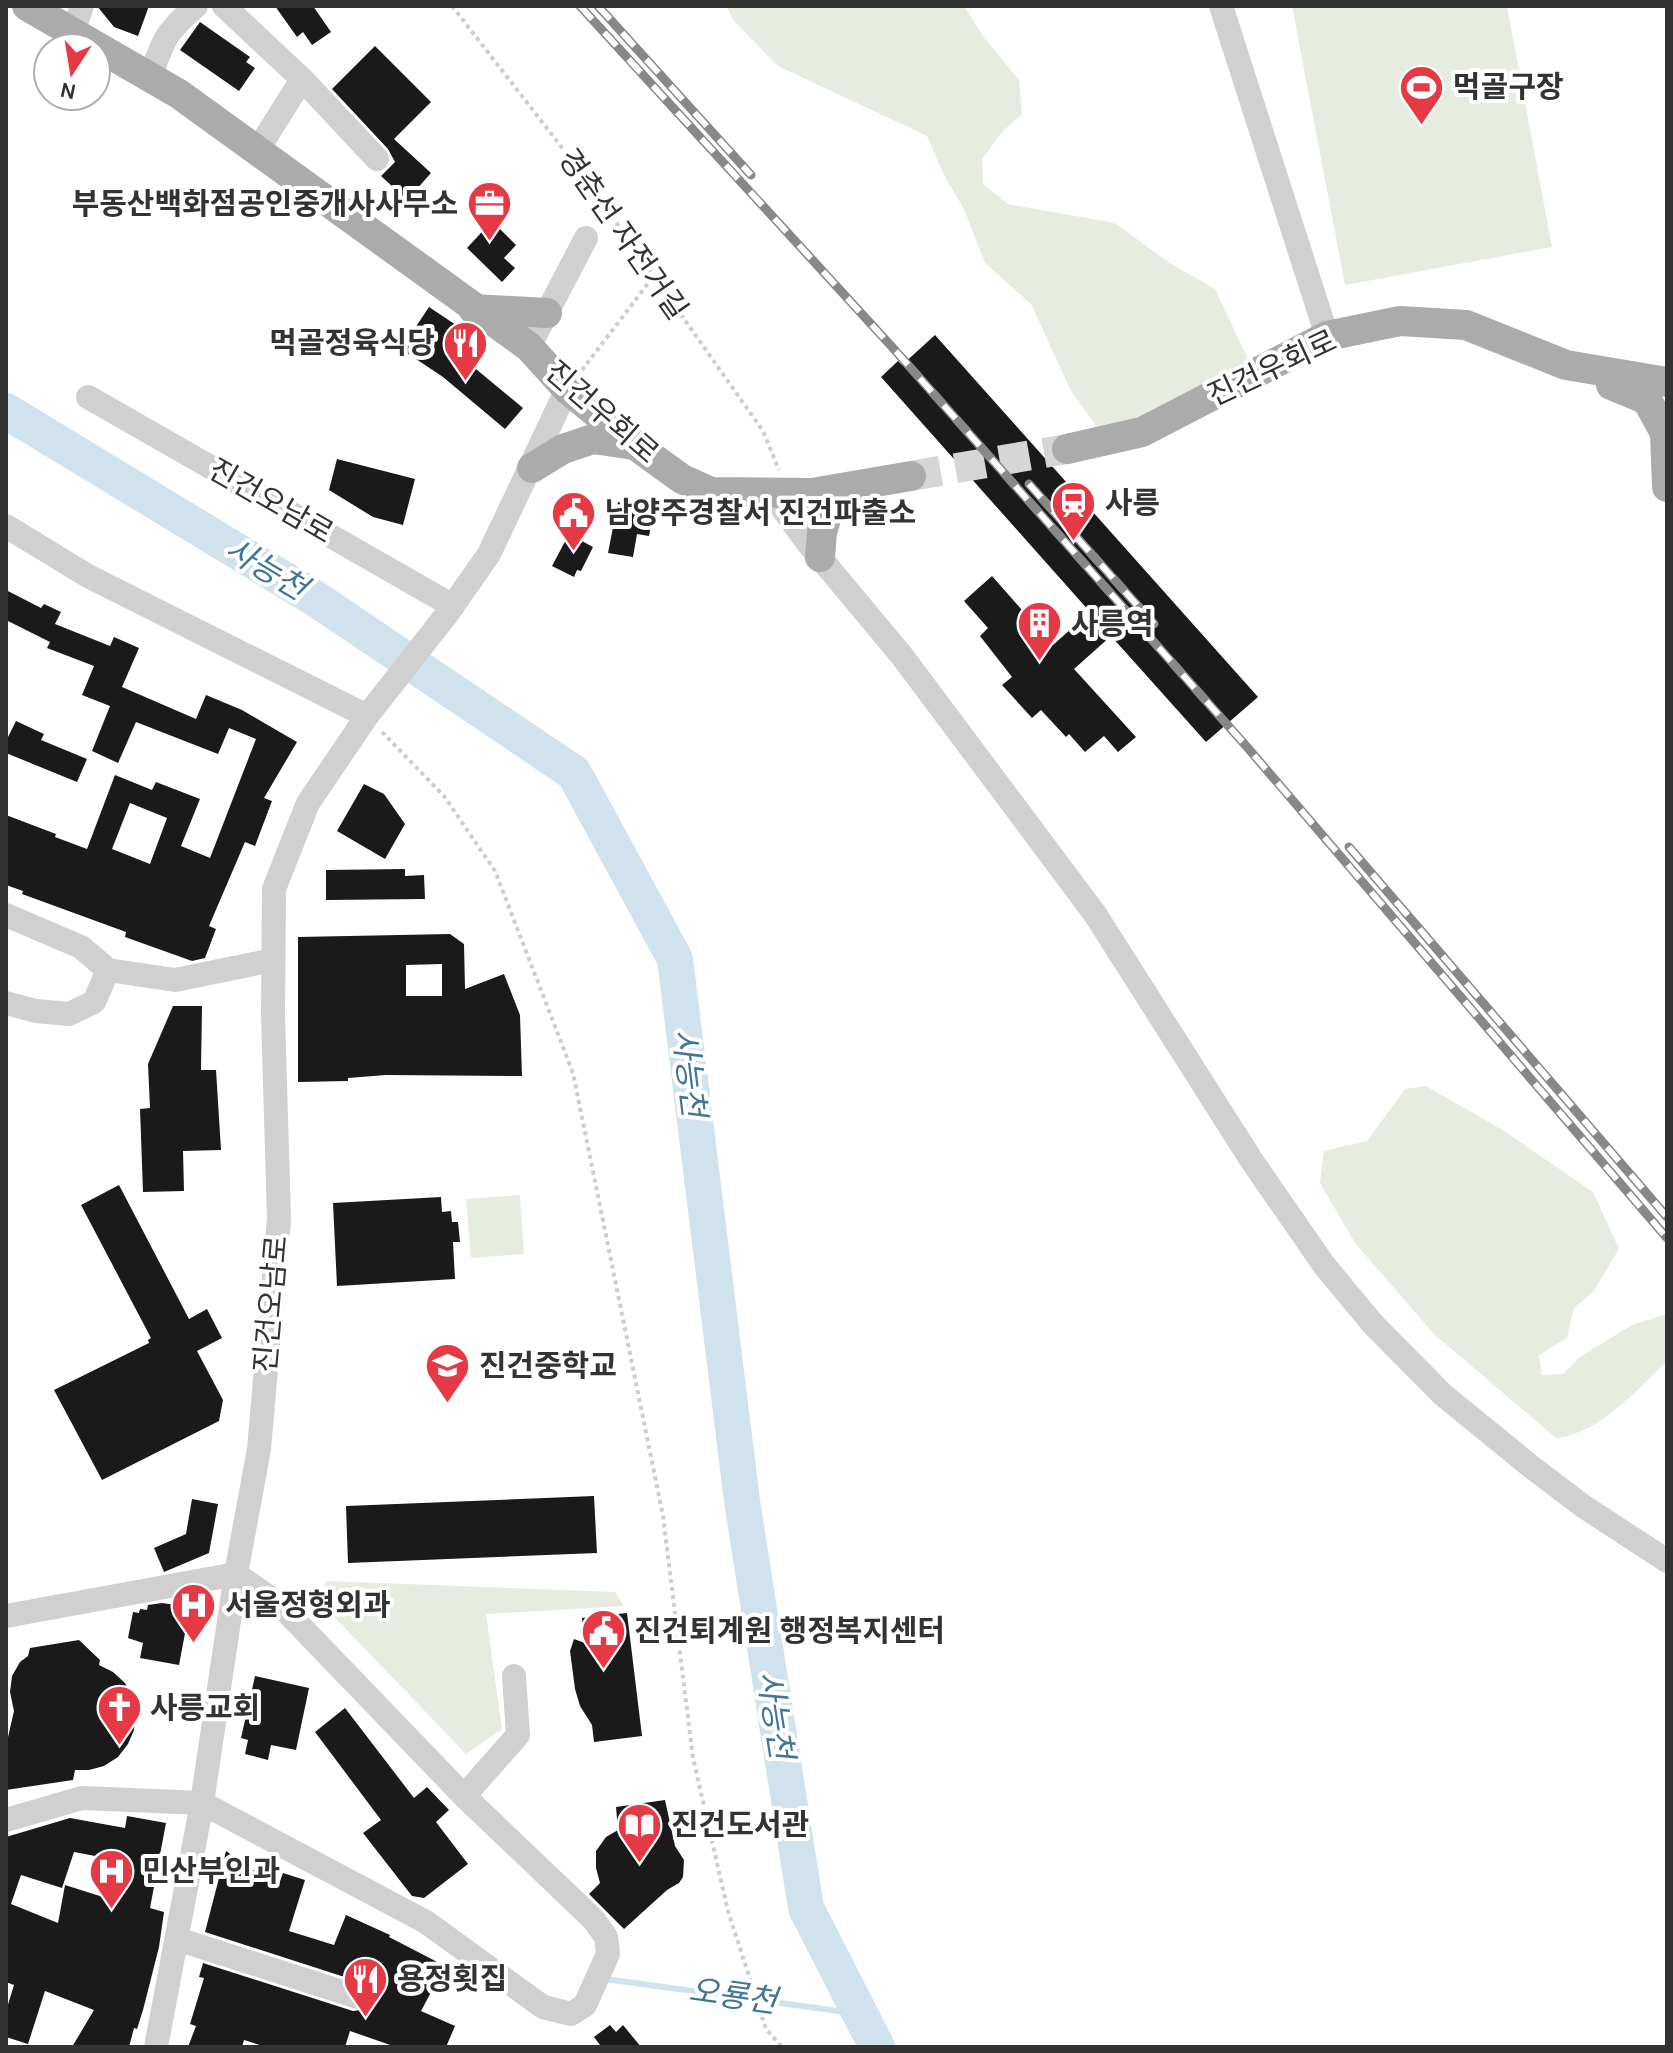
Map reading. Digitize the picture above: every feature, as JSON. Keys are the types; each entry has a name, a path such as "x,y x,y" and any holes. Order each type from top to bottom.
{"main road":[{"name":"진건우회로","path":"27,6 77,19 150,77 179,94 529,347 567,389 682,479 711,492 776,483 835,490 911,476"},
{"path":"473,309 547,313"},
{"name":"진건우회로","path":"1067,449 1142,432 1327,336 1400,321 1466,325 1566,365 1667,382"},
{"path":"1566,365 1647,400 1665,433 1667,487"},
{"path":"532,468 563,449 593,439 635,445"},
{"path":"820,557 822,532 835,490"}],"street":[{"path":"150,77 165,38 196,6"},
{"path":"224,6 302,79 377,159"},
{"path":"1221,6 1327,336"},
{"path":"257,151 302,79"},
{"name":"진건우회로","path":"529,347 586,238"},
{"name":"진건오남로","path":"156,2047 202,1803 236,1574 259,1449 279,1219 274,889 308,803 372,709 450,610 489,554 567,389"},
{"name":"진건오남로","path":"88,397 450,610"},
{"path":"776,483 820,557 902,656 1095,914 1252,1161 1324,1265 1372,1323 1442,1394 1583,1506 1667,1561"},
{"path":"6,526 88,576 372,709"},
{"path":"6,915 81,947 108,970 175,980 273,960"},
{"path":"6,1003 36,1011 69,1014 94,1002 108,970"},
{"path":"6,1616 236,1574 280,1605 464,1796 594,1920 606,1937 608,1954 585,2005 571,2014 543,2007 426,1922 202,1803 82,1798 6,1820"},
{"path":"464,1796 518,1735 514,1676"},
{"path":"177,1939 358,1997"}],"path":[{"name":"경춘선 자전거길","path":"452,6 577,167 763,431 776,483"},
{"path":"567,389 653,277"},
{"path":"372,709 444,796 495,871 573,1073 663,1516 693,1758 728,1911 766,2029 782,2047"}],"shaded area":[{"path":"727,6 964,6 983,36 1019,80 1022,114 1003,131 982,159 983,184 1008,204 1115,223 1168,262 1215,289 1248,359 1141,423 1097,427 1071,391 1031,304 985,263 964,209 944,175 927,136 778,66 733,20"},
{"name":"먹골구장","path":"1292,6 1507,6 1552,247 1345,285"},
{"path":"1426,1086 1501,1129 1593,1192 1619,1249 1593,1292 1574,1308 1567,1338 1539,1355 1542,1375 1563,1374 1580,1357 1632,1325 1667,1314 1667,1361 1630,1397 1588,1428 1556,1438 1434,1334 1355,1243 1320,1183 1324,1151 1367,1141 1405,1089"},
{"path":"520,1195 524,1254 471,1258 466,1199"},
{"path":"327,1581 615,1592 624,1606 486,1614 502,1729 466,1754 318,1600"}],"building":[{"path":"97,6 149,6 138,36 114,27"},
{"path":"275,6 313,6 331,32 312,45 303,32 297,37"},
{"path":"200,22 250,57 246,62 255,68 239,91 180,50"},
{"path":"375,46 431,102 394,139 431,173 407,200 381,176 395,162 388,149 332,89"},
{"path":"492,221 516,245 504,258 515,268 502,282 467,248"},
{"path":"429,307 459,327 447,345 523,408 505,429 443,377 401,349"},
{"path":"935,335 1258,697 1206,742 1111,636 1074,669 1136,737 1118,752 1104,736 1085,752 1041,710 1032,718 1002,685 1012,677 980,636 988,628 964,601 992,576 1053,645 1090,612 881,377 898,361 902,365"},
{"path":"337,459 415,479 403,525 373,517 329,490"},
{"path":"618,502 654,508 649,536 637,534 633,557 608,553"},
{"path":"569,534 593,547 581,571 577,570 574,577 552,566"},
{"path":"6,590 41,608 44,604 61,612 55,624 110,646 114,637 139,648 122,687 196,719 206,695 242,710 297,742 264,798 272,801 255,846 245,842 209,926 216,929 205,958 192,961 125,937 126,932 22,894 23,891 6,885 6,815 87,849 115,775 152,790 156,782 200,799 181,846 210,858 256,739 229,728 218,754 136,722 118,763 92,751 110,706 82,695 94,666 47,648 50,642 6,620","holes":["130,803 167,818 150,864 112,849"]},
{"path":"16,721 44,734 41,740 87,759 77,782 6,753 6,741"},
{"path":"364,784 384,794 405,824 385,859 337,831"},
{"path":"405,869 405,876 424,875 425,899 326,900 326,870"},
{"path":"450,934 464,944 465,989 504,974 520,1015 522,1076 386,1075 348,1078 348,1081 298,1082 298,937","holes":["442,964 442,996 406,996 406,965"]},
{"path":"173,1006 202,1006 201,1070 216,1070 221,1150 183,1151 184,1191 143,1192 140,1109 150,1108 148,1064"},
{"path":"119,1185 189,1319 207,1309 222,1338 197,1351 223,1400 219,1421 102,1480 54,1390 149,1343 151,1338 81,1205"},
{"path":"441,1197 442,1212 451,1211 452,1222 458,1222 460,1242 453,1242 455,1279 337,1286 333,1203"},
{"path":"594,1496 597,1553 348,1563 346,1506"},
{"path":"192,1499 218,1504 209,1553 164,1572 154,1548 186,1534"},
{"path":"162,1603 190,1607 179,1665 140,1658 143,1643 128,1638 133,1612 139,1613 140,1609 147,1610 148,1605"},
{"name":"진건퇴계원 행정복지센터","path":"627,1613 642,1736 594,1742 592,1725 580,1706 575,1689 570,1651 574,1639 585,1643 582,1618"},
{"path":"79,1640 100,1660 99,1665 125,1683 136,1713 128,1744 118,1757 104,1766 75,1770 73,1780 6,1790 6,1746 14,1711 10,1692 12,1676 20,1662 28,1656 30,1648"},
{"path":"255,1676 309,1688 296,1750 271,1745 268,1760 245,1754 248,1740 241,1738"},
{"path":"345,1708 414,1798 427,1787 449,1810 436,1822 468,1864 424,1898 412,1896 363,1833 381,1820 315,1732"},
{"name":"진건도서관","path":"665,1800 675,1846 684,1860 683,1877 624,1929 589,1894 600,1883 596,1851 606,1837 618,1830 616,1807"},
{"path":"127,1816 166,1823 150,1908 164,1912 159,1947 143,2010 129,2047 72,2047 94,2010 45,1991 28,2044 6,2037 6,2011 14,1985 6,1982 6,1837 70,1818 125,1828","holes":["74,1852 111,1859 103,1897 65,1885 58,1923 11,1904 21,1875 62,1888"]},
{"path":"226,1851 278,1887 283,1873 305,1880 289,1931 334,1945 346,1915 445,1966 421,2011 455,2026 446,2047 396,2047 350,2031 345,2047 266,2047 244,2040 242,2047 188,2047 196,2026 190,2024 204,1978 199,1977 203,1963 353,2011 367,2009 372,2001 370,1988 363,1983 205,1932"},
{"path":"610,2025 616,2032 623,2025 641,2047 597,2047 600,2045 594,2037"}],"waterway":[{"name":"사능천","path":"6,411 316,599 574,773 675,959 742,1501 806,1908 877,2047"},
{"name":"오룡천","path":"605,1979 860,2014"}],"tunnel":[{"path":"911,476 1067,449"}],"railway":[{"path":"580,6 893,348 1247,747 1667,1238"},
{"path":"598,6 751,175"},
{"path":"1029,484 1154,624"},
{"path":"1349,847 1667,1217"}],"place":[{"name":"먹골구장","path":"1422,126"},
{"name":"부동산백화점공인중개사사무소","path":"489,243"},
{"name":"먹골정육식당","path":"466,382"},
{"name":"사릉","path":"1074,542"},
{"name":"남양주경찰서 진건파출소","path":"574,552"},
{"name":"사릉역","path":"1040,663"},
{"name":"진건중학교","path":"448,1405"},
{"name":"서울정형외과","path":"194,1644"},
{"name":"진건퇴계원 행정복지센터","path":"603,1670"},
{"name":"사릉교회","path":"119,1747"},
{"name":"진건도서관","path":"640,1864"},
{"name":"민산부인과","path":"111,1910"},
{"name":"용정횟집","path":"366,2018"}]}
